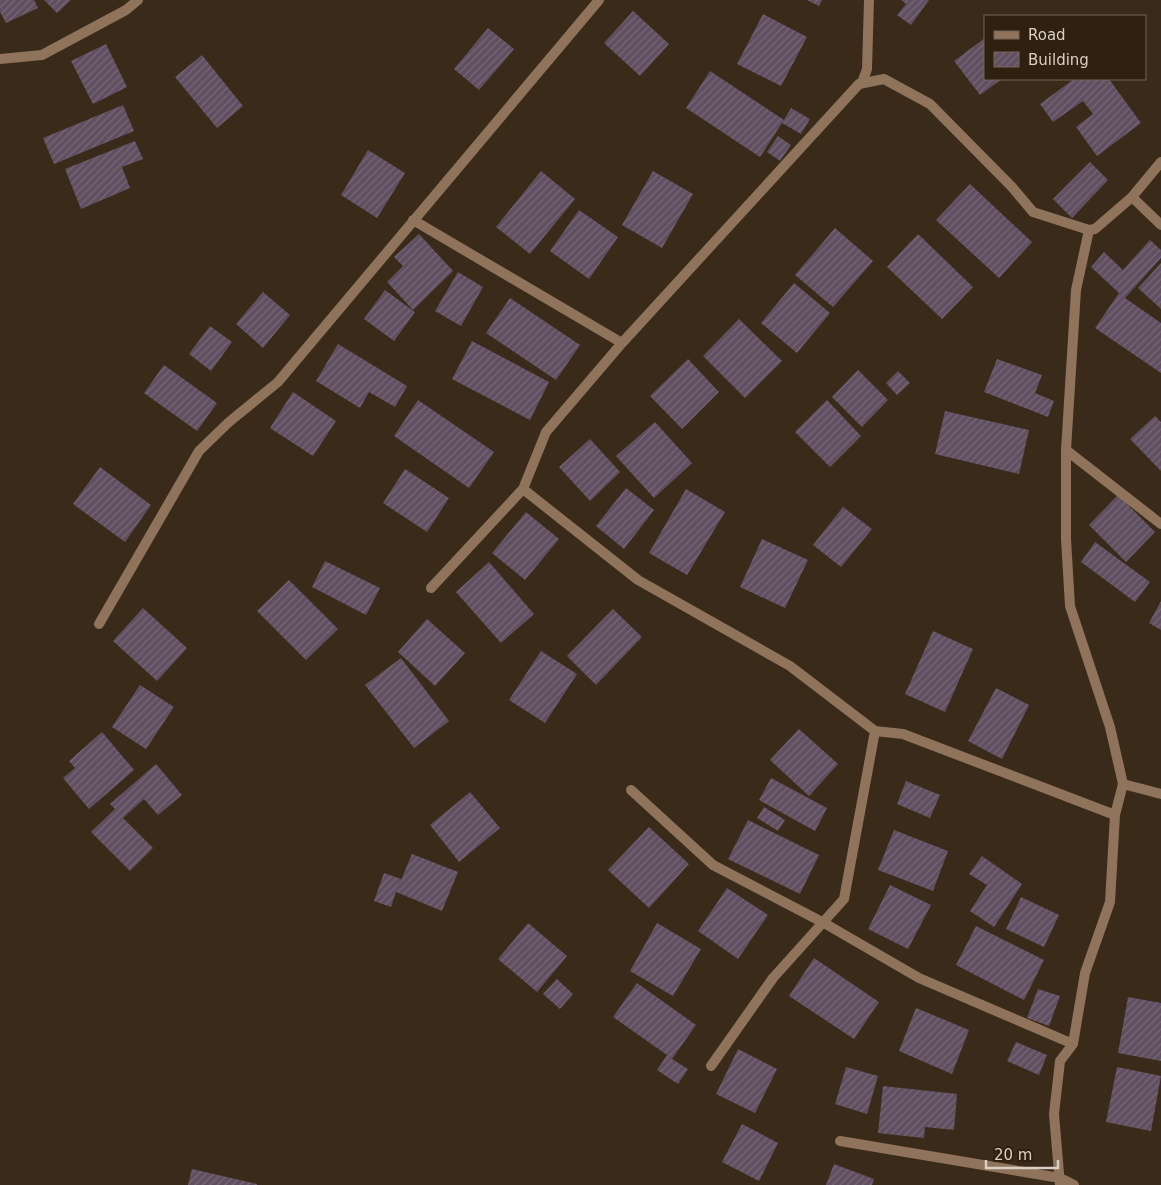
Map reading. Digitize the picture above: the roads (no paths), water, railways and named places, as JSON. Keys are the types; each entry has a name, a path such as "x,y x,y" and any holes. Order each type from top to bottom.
{"street":[{"path":"0,59 42,55 126,10 138,0"},
{"path":"99,624 199,451 229,422 278,382 599,0"},
{"path":"862,84 867,69 869,0"},
{"path":"431,588 524,490 546,432 622,343 859,84 884,79 930,104 1012,187 1033,212 1089,230 1095,229 1132,197 1161,162"},
{"path":"1132,197 1161,225"},
{"path":"413,220 622,343"},
{"path":"1060,1182 1054,1114 1060,1061 1073,1044 1085,973 1110,902 1115,815 1123,784 1110,727 1070,606 1066,539 1066,450 1076,290 1089,230"},
{"path":"1066,450 1161,524"},
{"path":"524,490 638,580 790,666 875,731 903,734 1115,815"},
{"path":"711,1066 773,978 844,899 875,731"},
{"path":"1123,784 1161,794"},
{"path":"631,790 713,865 824,923 919,978 1073,1044"},
{"path":"840,1141 1074,1185"}]}
